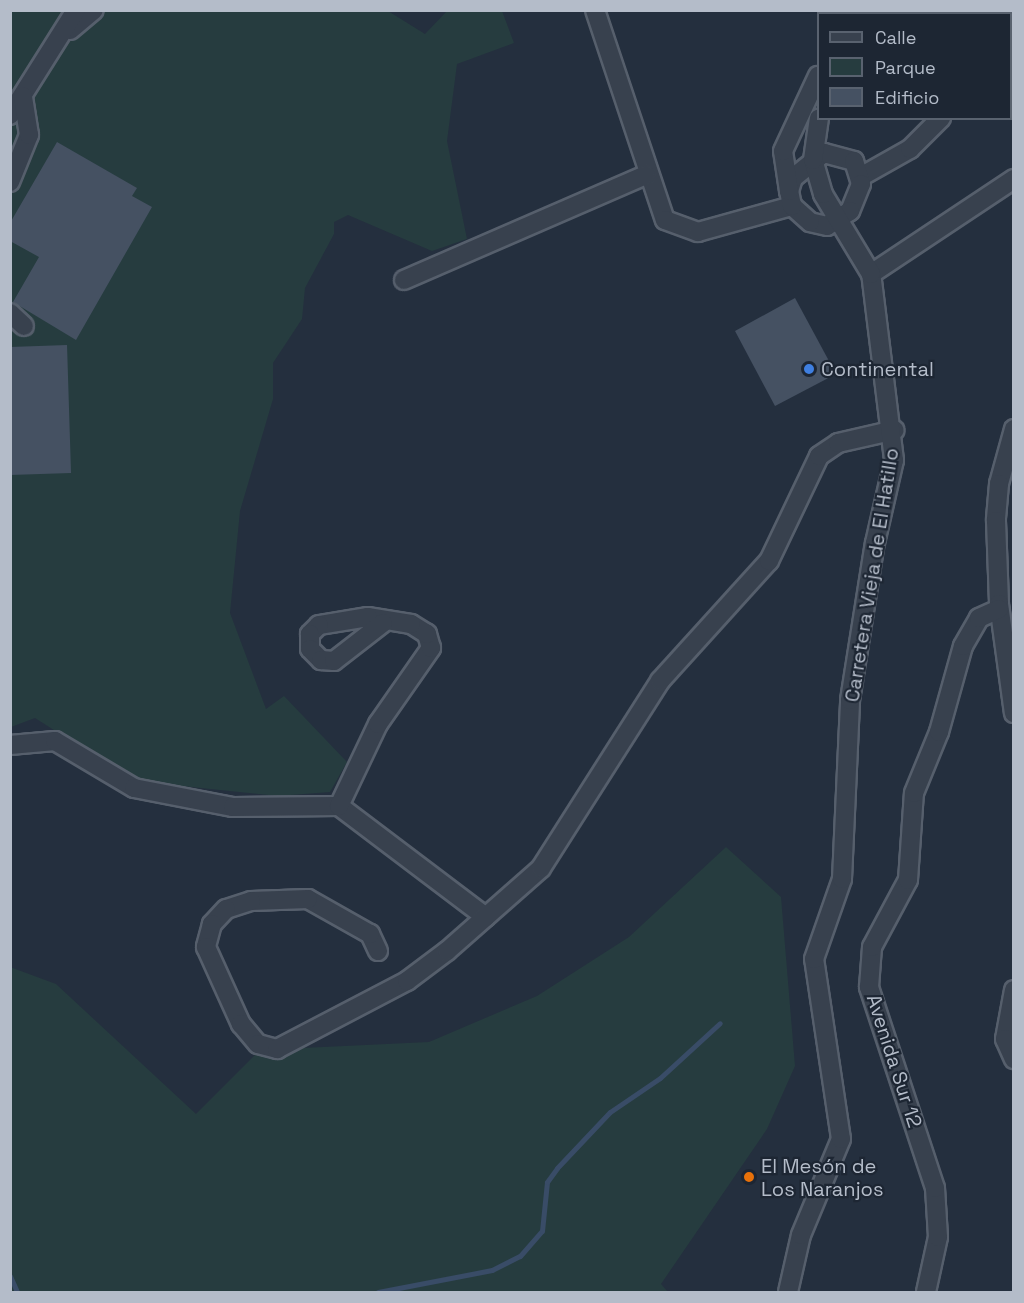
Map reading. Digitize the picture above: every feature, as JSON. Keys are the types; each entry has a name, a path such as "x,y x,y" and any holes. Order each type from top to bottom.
{"street":[{"path":"10,115 62,37 76,10"},
{"path":"62,37 94,10"},
{"path":"595,10 646,175 665,220 679,228 698,232 791,198"},
{"path":"817,78 783,151 791,198 818,226 838,220 850,211 862,176 910,149 939,120"},
{"path":"10,182 29,135 23,96"},
{"path":"819,120 813,160 838,220 871,274 1014,179"},
{"path":"791,198 793,178 813,160 841,154 862,176"},
{"path":"404,280 646,175"},
{"name":"Carretera Vieja de El Hatillo","path":"788,1293 801,1235 841,1139 814,959 842,879 850,700 874,543 893,471 894,430 871,274"},
{"path":"10,313 24,326"},
{"path":"1014,429 998,493 999,609 1014,713"},
{"path":"378,951 370,934 308,899 250,901 226,909 212,924 206,947 241,1024 258,1044 277,1049 407,981 486,917 541,868 660,681 769,561 790,527 819,456 838,443 894,430"},
{"name":"Avenida Sur 12","path":"926,1293 938,1237 935,1188 869,987 872,947 908,880 914,793 939,732 963,646 979,618 999,609"},
{"path":"339,806 378,724 431,648 427,634 411,624 383,623"},
{"path":"10,745 55,741 134,788 234,807 339,806 486,917"},
{"path":"1014,990 1005,1039 1014,1059"}],"green space":[{"path":"11,11 388,11 425,34 447,11 502,11 514,43 457,64 447,141 467,239 432,251 348,215 334,222 334,234 305,288 302,319 273,363 273,399 240,511 230,613 266,709 284,696 347,762 330,792 278,796 134,781 35,718 11,727"},
{"path":"726,847 781,897 795,1066 767,1129 661,1284 668,1292 11,1292 10,967 56,984 196,1114 260,1050 429,1042 537,996 629,937"}],"building":[{"path":"57,142 137,188 132,196 152,207 76,340 13,302 39,257 10,241 10,223"},
{"path":"795,298 836,374 775,406 735,331"},
{"path":"67,345 71,473 10,475 10,347"}],"waterway":[{"path":"378,1292 492,1270 520,1256 542,1231 547,1182 557,1168 610,1112 660,1078 720,1023"},
{"path":"10,1276 17,1292"}],"place":[{"name":"Continental","path":"809,369"},
{"name":"El Mesón de Los Naranjos","path":"749,1177"}]}
